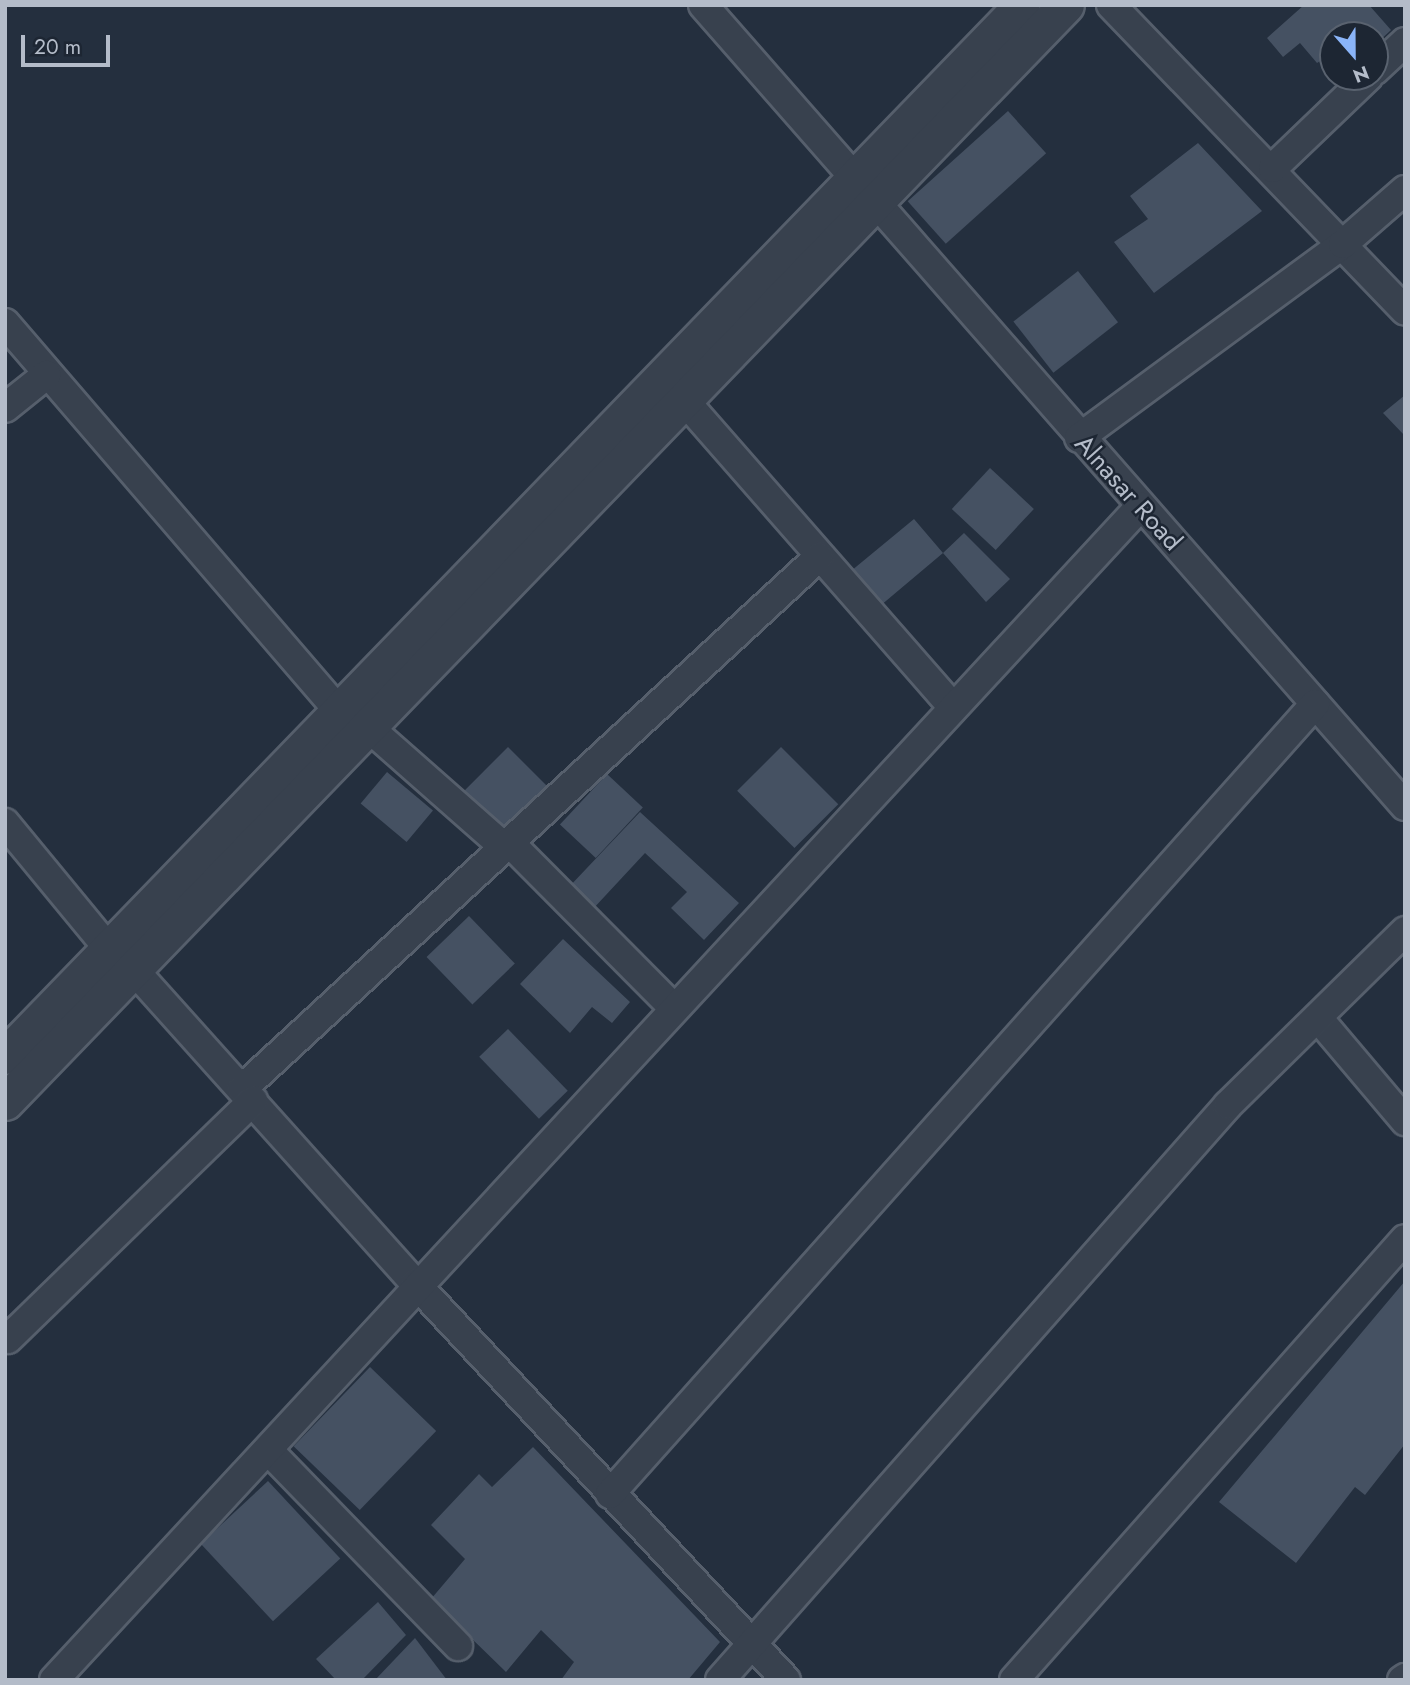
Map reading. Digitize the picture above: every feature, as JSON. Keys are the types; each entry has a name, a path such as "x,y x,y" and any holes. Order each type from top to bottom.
{"street":[{"name":"Alnasar Road","path":"703,5 1079,438 1405,806"},
{"path":"354,719 684,400 1022,5"},
{"path":"5,1102 121,959 864,191 1066,5"},
{"path":"1111,5 1273,168 1405,310"},
{"path":"1389,57 1405,42"},
{"path":"1273,168 1353,91"},
{"path":"1079,438 1343,244 1405,190"},
{"path":"5,323 46,375 354,719 506,844 673,1007"},
{"path":"5,408 46,375"},
{"path":"684,400 953,707"},
{"path":"54,1680 268,1450 415,1283 1140,507"},
{"path":"8,1339 247,1095 506,844 820,557"},
{"path":"610,1494 1315,704"},
{"path":"5,823 121,959 415,1283 786,1680"},
{"path":"720,1680 1228,1105 1405,932"},
{"path":"5,1056 121,959"},
{"path":"1318,1018 1405,1121"},
{"path":"1014,1680 1405,1239"},
{"path":"268,1450 458,1646"}],"building":[{"path":"1304,5 1369,5 1383,21 1319,21 1317,63 1300,43 1283,57 1267,38"},
{"path":"1008,111 1046,153 946,244 908,201"},
{"path":"1198,143 1262,211 1154,293 1114,242 1148,219 1130,196"},
{"path":"1078,271 1118,322 1053,373 1013,321"},
{"path":"1405,395 1405,436 1383,413"},
{"path":"990,468 1034,509 996,550 952,509"},
{"path":"914,519 943,553 880,606 851,571"},
{"path":"964,533 1010,579 986,602 943,553"},
{"path":"508,747 549,788 502,835 461,794"},
{"path":"781,747 838,804 794,848 737,791"},
{"path":"387,772 433,811 407,842 361,803"},
{"path":"607,774 643,807 596,858 560,824"},
{"path":"640,812 739,903 704,940 671,908 687,892 645,853 592,910 568,888"},
{"path":"469,916 515,963 472,1004 427,957"},
{"path":"563,939 630,1002 612,1023 592,1007 570,1033 520,984"},
{"path":"508,1029 568,1091 539,1119 479,1057"},
{"path":"1405,1281 1405,1444 1365,1495 1355,1487 1296,1563 1219,1502"},
{"path":"370,1367 436,1431 360,1510 294,1446"},
{"path":"533,1447 720,1642 688,1680 561,1680 574,1662 541,1630 506,1672 431,1599 465,1559 431,1525 479,1474 492,1487"},
{"path":"268,1481 340,1559 273,1621 201,1544"},
{"path":"378,1602 406,1635 362,1680 336,1680 316,1659"},
{"path":"415,1638 447,1680 375,1680"}]}
